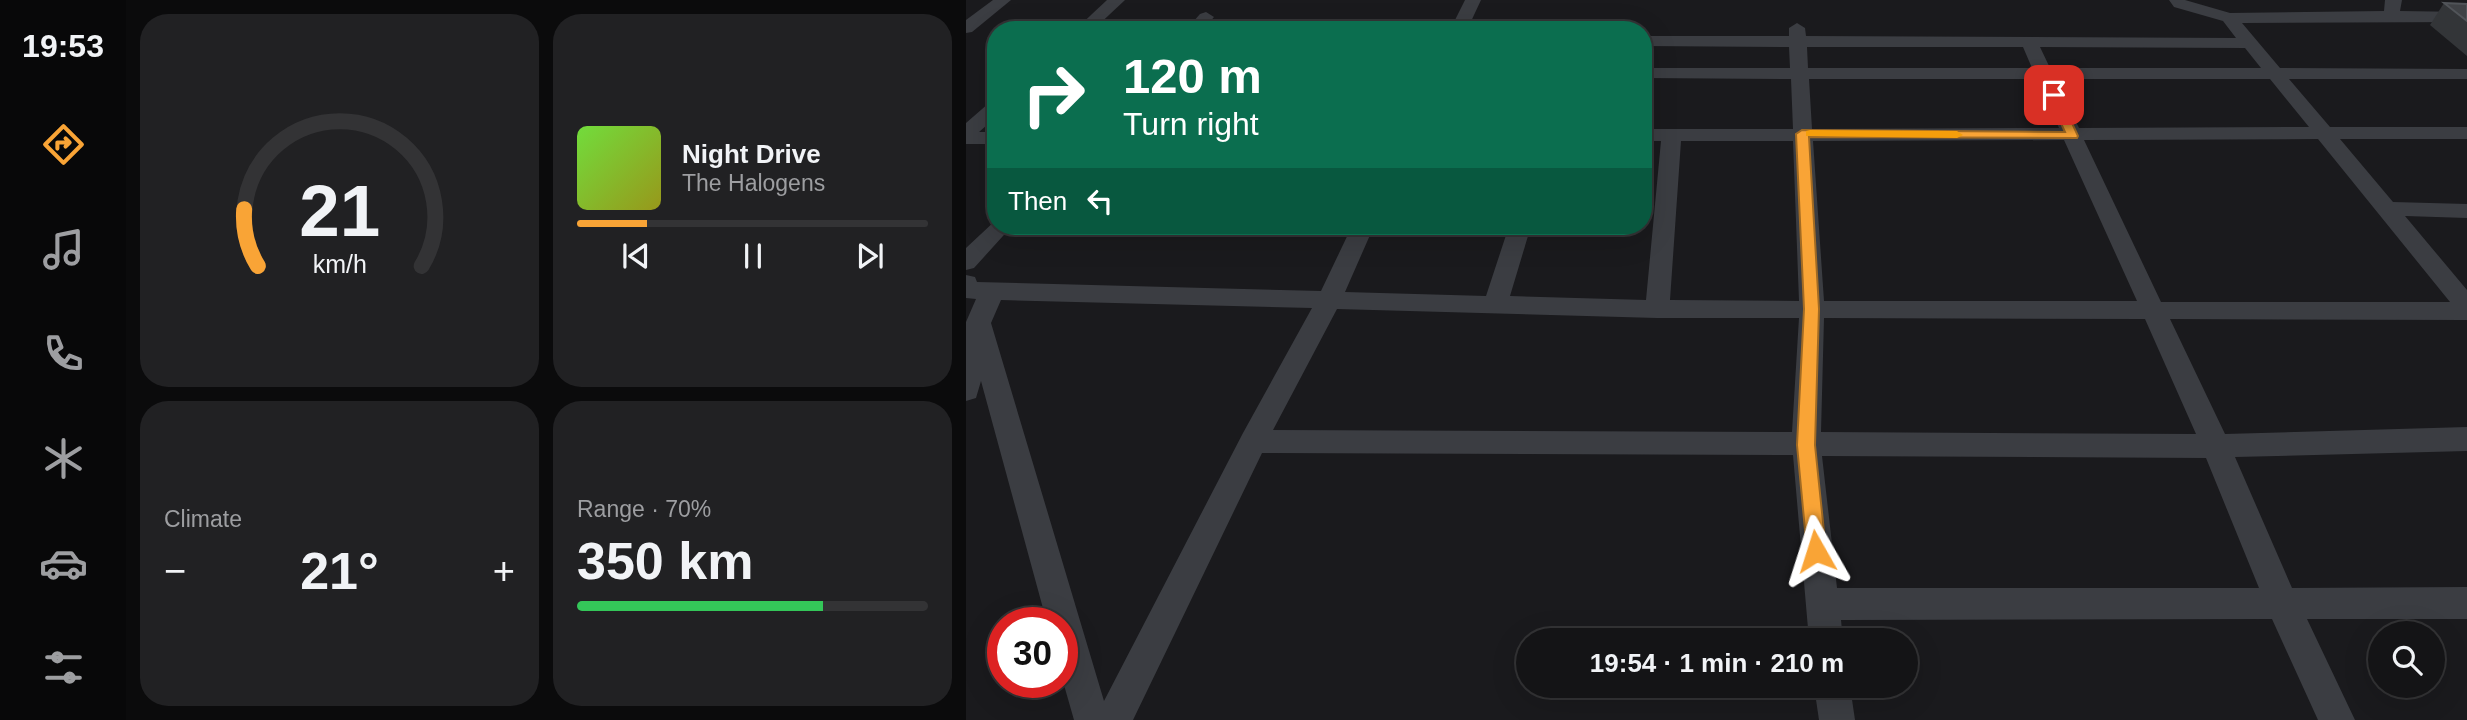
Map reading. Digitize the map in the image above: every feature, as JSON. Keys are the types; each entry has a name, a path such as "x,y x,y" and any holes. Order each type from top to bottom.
{"street":[{"path":"966,28 1003,0"},
{"path":"1093,21 1117,0"},
{"path":"1462,21 1473,0"},
{"path":"2177,0 2180,4 2229,18 2318,17 2391,8 2467,17"},
{"path":"2301,0 2318,17"},
{"path":"2229,18 2467,308"},
{"path":"1652,41 1797,35 2030,44 2249,43"},
{"path":"1797,35 1812,309 1806,445 1824,628"},
{"path":"2030,44 2216,446 2283,603 2337,720"},
{"path":"1652,73 2467,74"},
{"path":"966,133 987,115"},
{"path":"1652,135 2467,133"},
{"path":"1657,309 1672,135"},
{"path":"966,138 987,138"},
{"path":"2387,209 2467,211"},
{"path":"996,235 972,283 978,323 1092,720"},
{"path":"1114,720 1359,235"},
{"path":"1495,305 1517,235"},
{"path":"972,283 1328,300 1657,309 2467,308"},
{"path":"966,391 978,323"},
{"path":"1252,442 2216,446 2467,439"},
{"path":"1821,604 2467,603"},
{"path":"1834,698 1837,720"}],"building":[{"path":"2444,3 2467,4 2467,21"}],"slow traffic":[{"path":"1810,134 1957,135"}],"route":[{"path":"1816,551 1806,445 1812,309 1802,134 2072,136 2054,95"}]}
